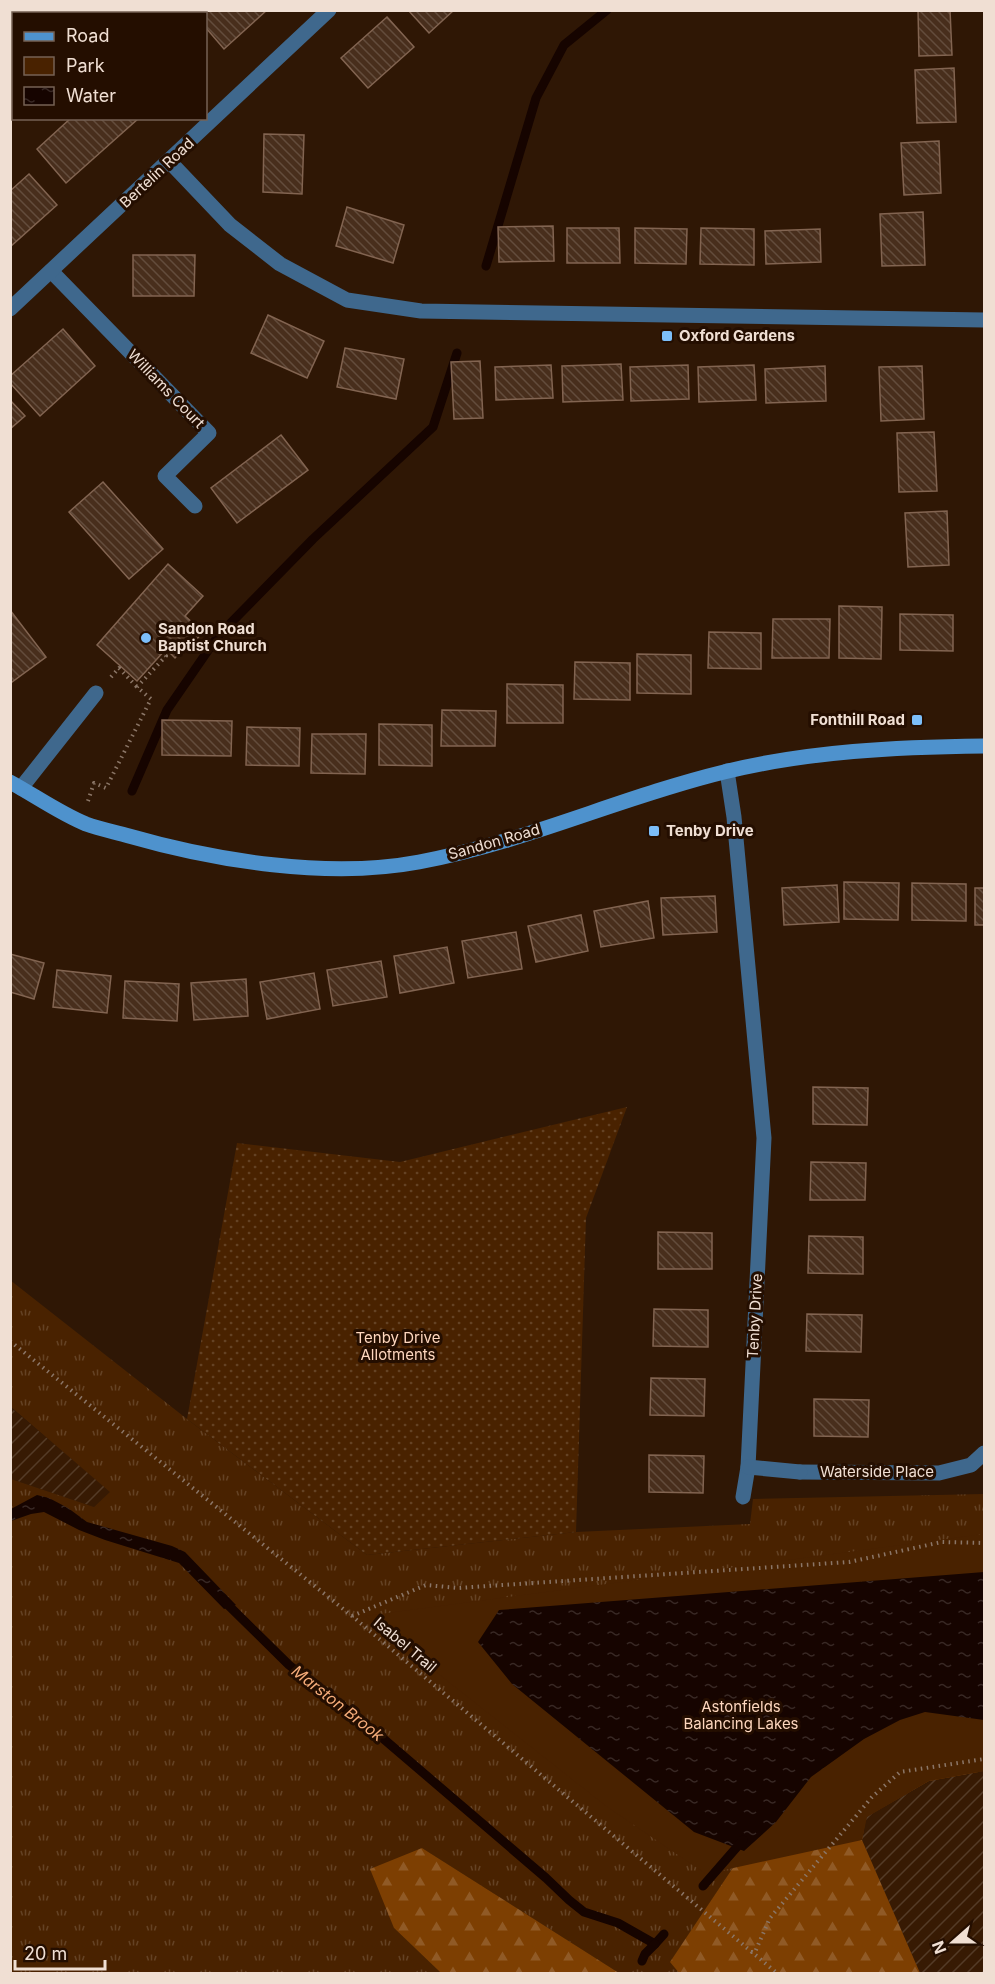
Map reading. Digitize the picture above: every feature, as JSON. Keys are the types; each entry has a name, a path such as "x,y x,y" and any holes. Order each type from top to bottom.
{"main road":[{"name":"Sandon Road","path":"16,785 80,821 179,850 318,868 374,868 419,862 460,852 727,771 815,755 905,747 984,746"}],"street":[{"name":"Bertelin Road","path":"10,309 170,162 329,10"},
{"path":"170,162 230,225 280,264 347,300 421,311 984,320"},
{"name":"Williams Court","path":"51,271 209,433 165,476 195,506"},
{"path":"16,785 96,693"},
{"name":"Tenby Drive","path":"727,771 734,817 764,1138 748,1467 743,1497"},
{"name":"Waterside Place","path":"748,1467 800,1472 939,1473 971,1465 984,1453"}],"path":[{"path":"80,821 94,783 106,788 151,699 137,687 166,654"},
{"name":"Isabel Trail","path":"10,1341 352,1616 778,1974"},
{"path":"352,1616 426,1585 458,1588 849,1562 942,1542 984,1544"},
{"path":"751,1952 755,1952 770,1918 872,1797 900,1772 984,1759"}],"shaded area":[{"path":"10,1407 111,1492 94,1507 11,1479"},
{"path":"984,1771 984,1973 920,1973 862,1840 866,1817 932,1780"}],"green space":[{"name":"Tenby Drive Allotments","path":"627,1107 586,1218 576,1532 367,1555 187,1419 237,1143 400,1162"},
{"path":"10,1280 187,1419 367,1555 576,1532 750,1524 753,1499 984,1494 984,1572 744,1851 671,1961 680,1973 619,1973 422,1848 394,1928 441,1973 11,1973 11,1479 94,1507 110,1492 11,1407"},
{"name":"Astonfields Balancing Lakes","path":"984,1534 984,1771 929,1781 867,1817 862,1840 706,1874 606,1806 365,1616"},
{"path":"984,1771 929,1781 866,1817 862,1840 920,1973 680,1974 670,1962 744,1851 801,1788"},
{"path":"422,1848 619,1973 441,1973 394,1928 370,1869"}],"water":[{"path":"37,1495 49,1498 68,1508 87,1522 172,1546 185,1552 236,1605 224,1609 179,1563 105,1540 44,1512 11,1521 11,1509"},
{"name":"Astonfields Balancing Lakes","path":"984,1572 984,1720 925,1712 900,1720 864,1739 811,1777 776,1822 744,1851 694,1832 512,1684 478,1642 499,1610"}],"building":[{"path":"203,10 267,10 224,49 207,29 207,12 202,12"},
{"path":"408,10 454,10 429,33"},
{"path":"918,10 950,10 952,55 919,56"},
{"path":"387,17 414,47 368,88 341,58"},
{"path":"954,68 956,122 917,123 915,70"},
{"path":"69,120 137,120 66,183 37,149"},
{"path":"264,134 304,135 302,194 263,192"},
{"path":"939,141 941,193 904,195 901,143"},
{"path":"29,174 57,205 11,246 10,191"},
{"path":"347,207 404,225 393,263 336,246"},
{"path":"923,212 925,265 882,266 880,214"},
{"path":"553,226 554,261 499,262 498,227"},
{"path":"567,228 619,228 620,263 567,263"},
{"path":"635,228 687,229 686,264 635,263"},
{"path":"701,228 754,229 754,265 700,264"},
{"path":"820,229 821,262 766,264 765,231"},
{"path":"133,255 195,255 194,296 133,296"},
{"path":"268,315 324,341 307,378 251,353"},
{"path":"63,329 95,366 40,416 10,383 10,376"},
{"path":"345,348 404,359 396,399 337,387"},
{"path":"480,361 483,418 454,419 451,362"},
{"path":"621,364 623,400 563,402 562,366"},
{"path":"551,365 553,398 496,400 495,367"},
{"path":"688,365 689,399 631,401 630,367"},
{"path":"754,365 756,400 699,402 698,367"},
{"path":"825,366 826,401 766,403 765,369"},
{"path":"922,366 924,419 881,421 879,367"},
{"path":"10,400 25,416 10,429"},
{"path":"934,432 937,491 899,492 897,433"},
{"path":"281,435 308,470 237,523 211,488"},
{"path":"103,482 163,549 129,579 69,512"},
{"path":"947,511 949,565 908,567 905,513"},
{"path":"168,564 203,596 185,616 203,632 185,652 182,650 175,658 166,649 137,681 97,645"},
{"path":"839,606 882,607 881,659 839,658"},
{"path":"10,610 46,657 12,682 10,680"},
{"path":"900,614 953,615 953,651 900,650"},
{"path":"773,619 830,619 829,658 772,658"},
{"path":"709,632 761,633 761,669 708,668"},
{"path":"637,654 691,655 691,694 637,693"},
{"path":"575,662 630,663 630,700 574,699"},
{"path":"507,684 563,685 563,723 507,723"},
{"path":"442,710 496,711 495,746 441,746"},
{"path":"162,720 232,721 231,756 162,755"},
{"path":"379,724 432,725 432,766 379,765"},
{"path":"247,727 300,728 299,766 246,765"},
{"path":"312,734 366,734 365,774 311,773"},
{"path":"844,882 899,883 898,920 844,919"},
{"path":"912,883 966,884 966,921 912,920"},
{"path":"837,885 839,922 784,925 782,888"},
{"path":"975,888 984,888 984,925 975,925"},
{"path":"715,896 717,932 663,935 661,898"},
{"path":"648,901 654,938 601,947 594,911"},
{"path":"581,915 588,951 536,962 528,926"},
{"path":"516,932 522,969 468,978 462,941"},
{"path":"447,947 454,983 400,993 394,956"},
{"path":"10,954 44,963 34,999 10,992"},
{"path":"381,961 387,997 333,1006 327,970"},
{"path":"57,970 111,976 107,1013 53,1007"},
{"path":"314,973 320,1009 267,1019 260,982"},
{"path":"246,979 248,1016 194,1020 191,983"},
{"path":"125,981 179,984 177,1021 123,1018"},
{"path":"813,1087 868,1088 867,1125 813,1124"},
{"path":"811,1162 866,1163 865,1200 810,1200"},
{"path":"658,1232 712,1233 712,1269 658,1269"},
{"path":"809,1236 863,1237 863,1274 808,1273"},
{"path":"654,1309 708,1310 708,1347 653,1346"},
{"path":"807,1314 862,1315 861,1352 806,1351"},
{"path":"651,1378 705,1379 704,1416 650,1415"},
{"path":"814,1399 869,1400 868,1437 814,1436"},
{"path":"649,1455 704,1456 703,1493 649,1492"}],"waterway":[{"path":"486,266 536,98 564,45 607,10"},
{"path":"132,791 167,710 218,636 313,539 433,427 457,353"},
{"name":"Marston Brook","path":"223,1600 289,1665 379,1735 584,1912 618,1923 655,1944 664,1934"},
{"name":"Marston Brook","path":"703,1886 743,1840"},
{"name":"Marston Brook","path":"642,1961 645,1954 655,1944"}],"place":[{"name":"Oxford Gardens","path":"667,336"},
{"name":"Sandon Road Baptist Church","path":"146,638"},
{"name":"Fonthill Road","path":"917,720"},
{"name":"Tenby Drive","path":"654,831"}]}
